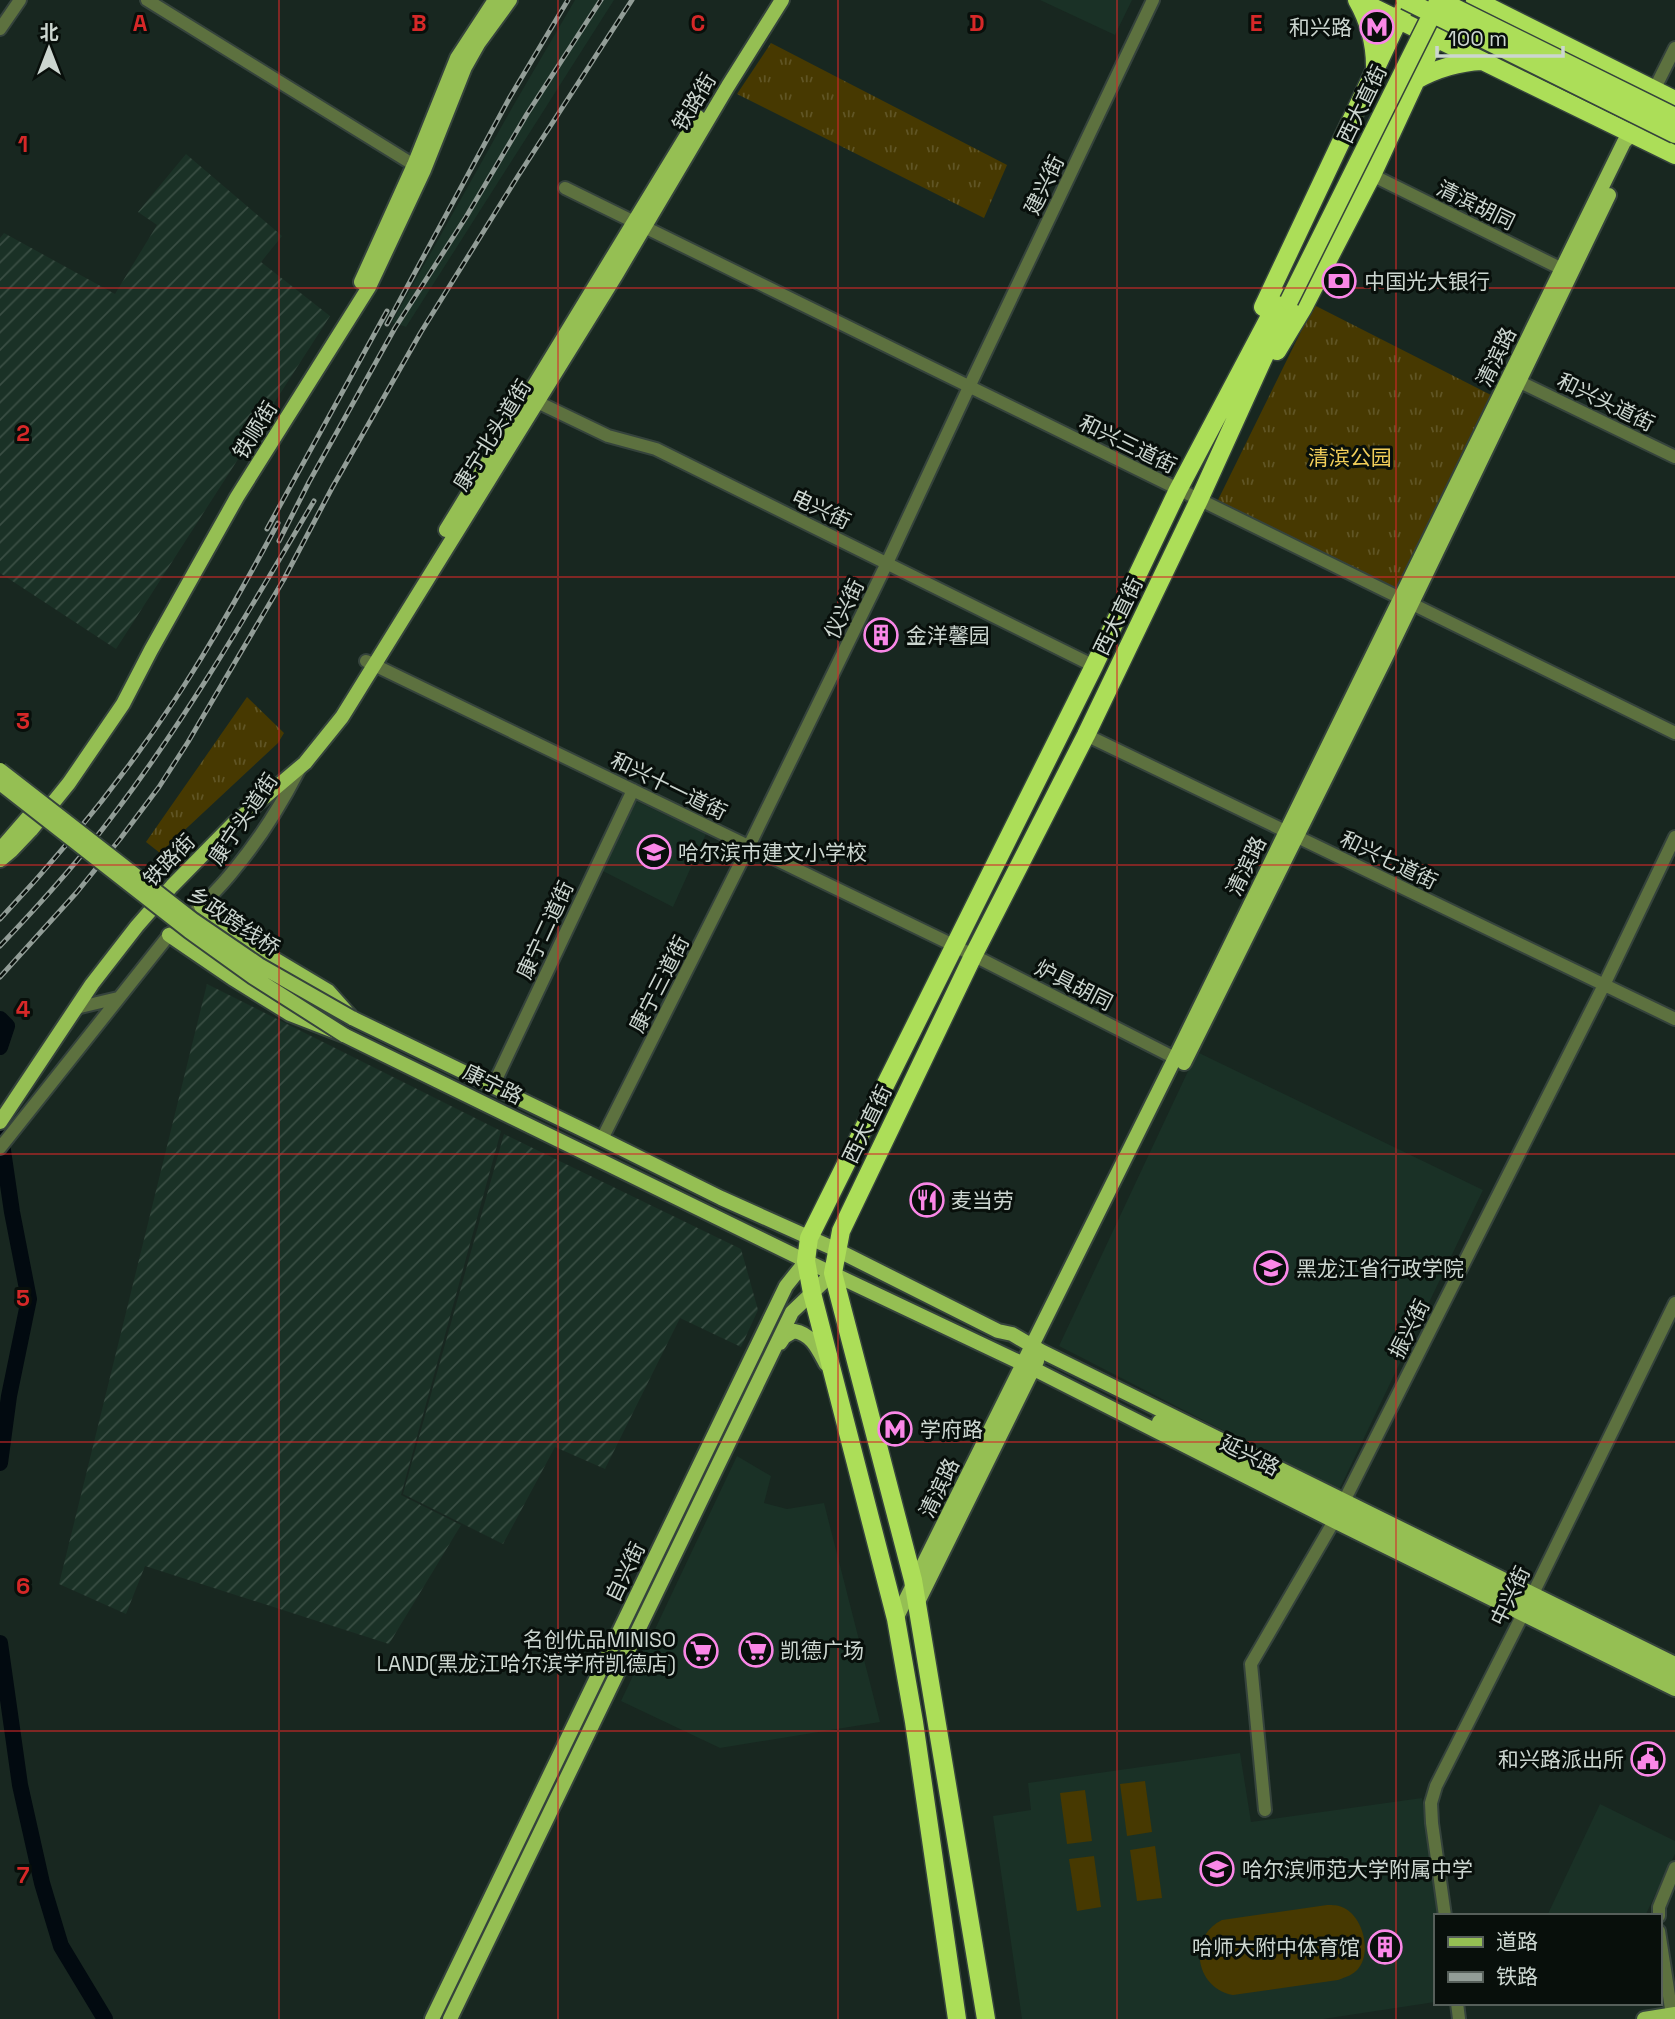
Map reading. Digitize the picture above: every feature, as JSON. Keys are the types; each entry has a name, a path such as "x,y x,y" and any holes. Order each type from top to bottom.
{"highway":[{"path":"1357,0 1675,155"},
{"path":"1357,0 1372,34 1375,69"},
{"path":"1210,427 1407,0 1675,134"},
{"name":"西大直街","path":"837,1250 841,1231 973,956 1086,735 1199,500 1284,299 1426,0"},
{"path":"1439,0 1675,117"},
{"name":"西大直街","path":"809,1238 1210,427 1284,299 1439,0"},
{"path":"1231,429 1303,308 1372,175 1454,0"},
{"path":"1475,0 1498,7 1675,100"},
{"path":"1416,80 1429,73 1466,62 1485,61"},
{"path":"809,1238 806,1261 812,1293 896,1619 914,1722 957,2019"},
{"path":"837,1250 833,1273 914,1585 986,2019"}],"main road":[{"name":"铁顺街","path":"0,847 50,792 114,703 230,495 361,283 414,165 457,58 495,0"},
{"name":"铁顺街","path":"0,860 31,830 61,792 123,704 237,497 369,287 424,170 465,67 510,0"},
{"name":"铁路街","path":"639,224 771,0"},
{"name":"铁路街","path":"639,224 782,0"},
{"name":"清滨路","path":"896,1619 1032,1358 1406,601 1624,142 1633,133 1654,90"},
{"name":"清滨路","path":"1406,601 1520,382 1632,146 1633,133"},
{"name":"康宁北头道街","path":"370,663 639,224"},
{"name":"铁路街","path":"7,1102 129,923 172,875 230,818 309,750 370,663"},
{"name":"铁路街","path":"7,1102 136,926 234,823 300,768 342,717 370,663"},
{"name":"乡政跨线桥","path":"0,770 193,920 259,965 352,1018"},
{"path":"0,783 189,931 344,1035"},
{"name":"清滨路","path":"917,1604 1175,1058 1291,834"},
{"name":"康宁路","path":"201,906 266,954 328,991 352,1018 721,1198 809,1238"},
{"name":"康宁路","path":"169,935 290,1014 344,1035 806,1261"},
{"path":"0,1122 7,1102"},
{"name":"延兴路","path":"809,1238 998,1331 1012,1334 1032,1358 1528,1604 1675,1664"},
{"name":"延兴路","path":"806,1261 1032,1358 1528,1604 1675,1689"},
{"name":"自兴街","path":"432,2019 786,1286 806,1261"},
{"name":"自兴街","path":"450,2019 792,1312 833,1273"},
{"path":"773,1352 784,1337 794,1331 804,1332 814,1341 834,1378"},
{"path":"1528,1604 1675,1677"},
{"path":"1644,2019 1674,2015"}],"street":[{"path":"0,29 20,0"},
{"path":"147,0 414,165"},
{"name":"建兴街","path":"969,387 1153,0"},
{"name":"清滨路","path":"1654,90 1675,48"},
{"name":"清滨胡同","path":"1372,175 1562,269"},
{"name":"和兴三道街","path":"565,188 1675,733"},
{"name":"和兴头道街","path":"1520,382 1675,457"},
{"name":"仪兴街","path":"750,846 969,387"},
{"name":"电兴街","path":"532,399 608,436 656,449 1094,666"},
{"name":"和兴十一道街","path":"370,663 955,946"},
{"name":"和兴七道街","path":"1086,735 1675,1019"},
{"name":"康宁头道街","path":"0,1148 169,935 235,870 283,801 309,750"},
{"name":"康宁二道街","path":"493,1086 633,790"},
{"name":"振兴街","path":"1265,1810 1251,1664 1340,1511 1604,985 1675,837"},
{"name":"康宁三道街","path":"602,1139 750,846"},
{"name":"炉具胡同","path":"955,946 1175,1058"},
{"path":"76,1008 118,998"},
{"name":"中兴街","path":"1445,1914 1432,1823 1431,1803 1436,1786 1675,1303"},
{"path":"1658,1914 1675,1868"},
{"path":"1661,1942 1674,2015"}],"shaded area":[{"path":"575,0 614,0 406,327 392,322 513,106"},
{"path":"1040,0 1132,0 1115,35"},
{"path":"186,154 282,236 261,262 330,316 116,649 0,573 0,238 4,233 115,294 157,225 138,212"},
{"name":"哈尔滨市建文小学校","path":"634,800 706,834 673,907 601,870"},
{"path":"207,984 501,1131 401,1495 461,1525 389,1644 145,1566 126,1614 59,1584"},
{"name":"黑龙江省行政学院","path":"1197,1052 1483,1190 1339,1490 1059,1346"},
{"path":"504,1134 741,1249 758,1310 741,1347 680,1318 605,1469 555,1447 503,1544 403,1494"},
{"name":"凯德广场","path":"737,1456 771,1476 764,1503 787,1509 824,1503 880,1722 720,1748 621,1701"},
{"name":"哈尔滨师范大学附属中学","path":"1240,1753 1251,1822 1422,1798 1439,1914 1434,1914 1434,2002 1323,2019 1022,2019 993,1816 1031,1810 1028,1783"},
{"path":"1600,1804 1675,1841 1675,1854 1646,1914 1548,1914"}],"green space":[{"path":"771,43 1007,165 984,218 737,94"},
{"name":"清滨公园","path":"1314,305 1491,395 1396,593 1217,502"},
{"path":"247,697 284,733 278,743 160,853 146,842"},
{"path":"1145,1781 1152,1832 1127,1836 1120,1784"},
{"path":"1085,1790 1092,1841 1067,1844 1060,1793"},
{"path":"1155,1846 1162,1898 1137,1901 1130,1850"},
{"path":"1094,1856 1101,1907 1077,1911 1069,1859"},
{"path":"1327,1905 1347,1910 1354,1916 1363,1933 1365,1952 1358,1969 1352,1974 1338,1980 1233,1995 1210,1983 1200,1961 1200,1949 1211,1928 1222,1920"}],"waterway":[{"path":"0,1019 7,1026 0,1047"},
{"path":"0,1130 29,1299 9,1396 0,1463"},
{"path":"0,1643 20,1785 42,1883 61,1946 105,2019"}],"railway":[{"path":"387,324 510,97 568,0"},
{"path":"279,541 395,328 601,0"},
{"path":"0,977 77,892 159,787 284,579 332,488 421,332 632,0"},
{"path":"267,529 387,311"},
{"path":"0,946 74,865 142,776 218,660 314,501"},
{"path":"0,919 48,866 136,756 190,677 278,523"}],"place":[{"name":"和兴路","path":"1377,27"},
{"name":"中国光大银行","path":"1339,281"},
{"name":"金洋馨园","path":"881,635"},
{"name":"哈尔滨市建文小学校","path":"654,852"},
{"name":"麦当劳","path":"927,1200"},
{"name":"黑龙江省行政学院","path":"1271,1268"},
{"name":"学府路","path":"895,1429"},
{"name":"凯德广场","path":"756,1650"},
{"name":"名创优品MINISO LAND(黑龙江哈尔滨学府凯德店)","path":"701,1651"},
{"name":"和兴路派出所","path":"1648,1759"},
{"name":"哈尔滨师范大学附属中学","path":"1217,1869"},
{"name":"哈师大附中体育馆","path":"1385,1947"}]}
